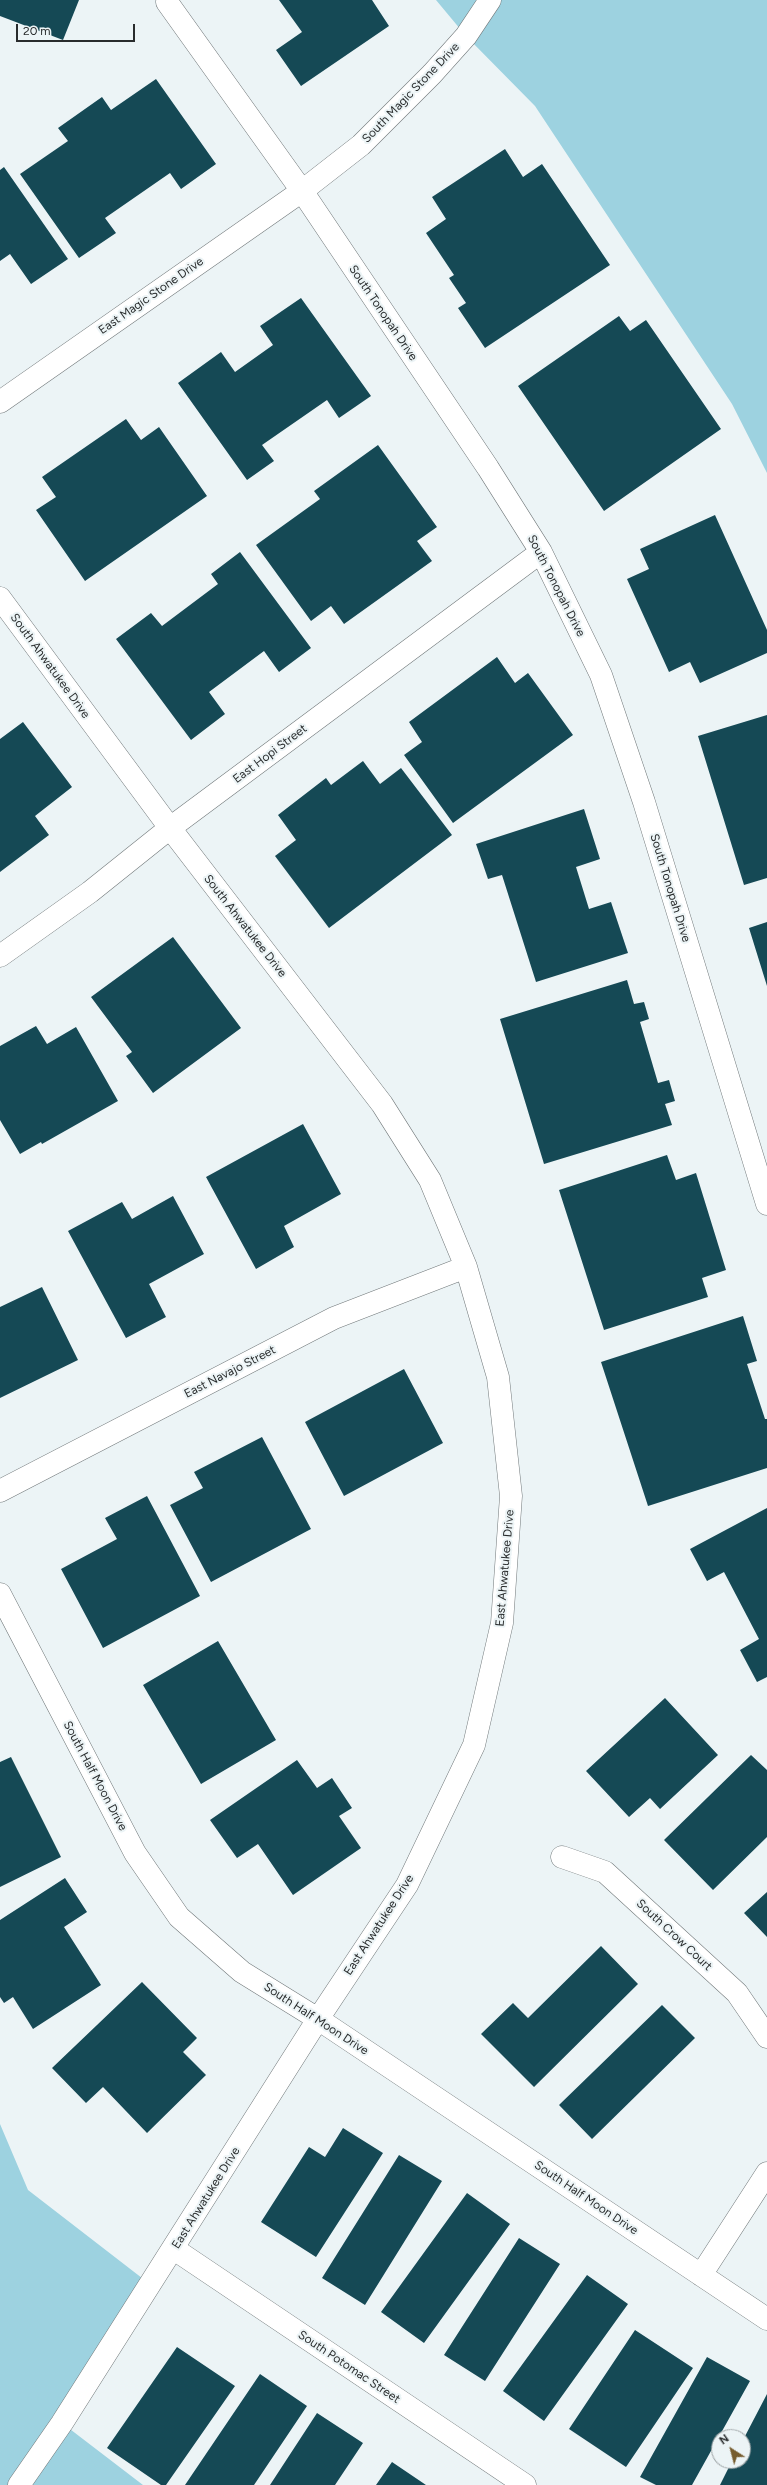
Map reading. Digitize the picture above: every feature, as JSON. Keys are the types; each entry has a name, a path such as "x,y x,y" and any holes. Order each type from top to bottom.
{"street":[{"name":"South Magic Stone Drive","path":"302,191 361,145 398,110 466,36 490,0"},
{"name":"South Tonopah Drive","path":"168,2 302,191 488,468 541,552 601,675 644,802 767,1204"},
{"name":"East Magic Stone Drive","path":"0,402 302,191"},
{"name":"East Hopi Street","path":"0,956 90,892 170,828 541,552"},
{"name":"South Ahwatukee Drive","path":"0,598 170,828 382,1104 430,1180 466,1267"},
{"name":"East Navajo Street","path":"0,1491 334,1318 466,1267"},
{"name":"East Ahwatukee Drive","path":"19,2485 62,2423 174,2249 318,2019 407,1885 474,1745 502,1623 511,1496 498,1377 466,1267"},
{"name":"South Half Moon Drive","path":"0,1594 136,1853 179,1917 242,1972 318,2019 767,2319"},
{"name":"South Crow Court","path":"562,1857 605,1872 737,1993 767,2037"},
{"path":"701,2275 767,2173"},
{"name":"South Potomac Street","path":"174,2249 525,2485"}],"shaded area":[{"path":"436,0 767,0 767,473 732,404 535,106 466,36"},
{"path":"0,2124 28,2190 151,2285 62,2423 143,2485 0,2485"}],"building":[{"path":"0,0 79,0 63,40 0,16"},
{"path":"279,0 372,0 389,26 301,86 276,50 302,32"},
{"path":"156,79 216,164 181,189 170,173 105,218 116,233 79,258 20,174 68,141 58,128 102,97 111,110"},
{"path":"505,149 523,177 542,164 610,265 485,348 458,308 466,303 449,278 454,275 426,233 446,219 432,197"},
{"path":"4,167 68,259 31,284 10,254 0,261 0,170"},
{"path":"301,298 371,396 339,418 327,400 262,445 274,461 247,480 178,383 221,352 235,372 273,345 260,326"},
{"path":"619,316 630,331 646,320 721,429 604,511 518,386"},
{"path":"126,419 141,440 159,427 207,496 85,581 36,510 56,497 42,477"},
{"path":"378,445 437,527 417,541 432,561 344,624 331,606 311,621 256,545 320,499 314,491"},
{"path":"715,515 767,630 767,653 700,683 690,662 669,672 627,579 649,569 640,549"},
{"path":"240,552 311,648 279,672 264,651 209,692 225,714 191,740 116,639 151,613 162,626 218,584 211,574"},
{"path":"497,657 515,683 528,673 573,735 453,823 404,755 422,742 409,722"},
{"path":"767,715 767,878 744,885 698,736"},
{"path":"23,722 72,787 35,816 49,835 0,872 0,739"},
{"path":"363,761 380,784 401,768 452,835 329,928 275,856 296,840 278,815 326,778 331,785"},
{"path":"584,809 600,859 576,867 589,909 611,902 628,953 536,982 502,875 488,879 476,844"},
{"path":"767,922 767,986 749,928"},
{"path":"173,937 241,1028 153,1093 126,1056 132,1052 91,997"},
{"path":"627,980 634,1004 644,1002 649,1019 640,1022 658,1083 669,1080 675,1101 665,1104 672,1125 544,1164 500,1019"},
{"path":"36,1026 47,1044 76,1027 118,1101 42,1144 41,1142 20,1154 0,1120 0,1046"},
{"path":"303,1124 341,1194 284,1226 294,1247 256,1269 206,1177"},
{"path":"667,1155 676,1180 696,1173 726,1270 702,1278 708,1297 604,1330 559,1190"},
{"path":"173,1196 204,1254 149,1284 166,1317 126,1338 68,1231 122,1202 132,1219"},
{"path":"42,1287 78,1360 0,1398 0,1307"},
{"path":"743,1316 757,1361 747,1364 765,1419 767,1419 767,1468 648,1506 601,1362"},
{"path":"404,1369 443,1443 344,1496 305,1422"},
{"path":"262,1437 311,1529 211,1582 170,1505 203,1488 194,1472"},
{"path":"147,1496 200,1596 103,1648 61,1569 117,1539 105,1518"},
{"path":"767,1508 767,1677 757,1682 740,1650 759,1639 724,1572 707,1581 690,1549"},
{"path":"218,1641 276,1740 201,1784 143,1685"},
{"path":"665,1698 718,1755 660,1809 650,1798 629,1817 586,1771"},
{"path":"751,1755 767,1770 767,1837 713,1890 664,1840"},
{"path":"11,1757 61,1857 0,1887 0,1762"},
{"path":"297,1760 317,1788 332,1778 352,1808 339,1816 361,1848 293,1895 258,1844 237,1858 210,1820"},
{"path":"65,1878 87,1912 64,1927 101,1985 33,2029 13,1997 4,2003 0,1997 0,1920"},
{"path":"767,1892 767,1937 744,1913"},
{"path":"601,1946 638,1984 534,2087 481,2034 513,2003 528,2018"},
{"path":"142,1982 197,2038 183,2052 206,2075 147,2133 103,2087 86,2103 52,2068"},
{"path":"662,2005 695,2038 592,2139 559,2105"},
{"path":"343,2128 383,2153 316,2257 261,2222 309,2147 325,2157"},
{"path":"399,2155 442,2181 365,2305 322,2278"},
{"path":"467,2193 510,2224 424,2343 381,2312"},
{"path":"519,2238 560,2264 485,2381 444,2355"},
{"path":"587,2275 628,2304 544,2421 503,2391"},
{"path":"635,2330 693,2368 626,2467 569,2429"},
{"path":"177,2347 235,2386 166,2485 161,2485 107,2448"},
{"path":"707,2357 750,2381 723,2429 711,2429 711,2451 692,2485 656,2485 640,2477"},
{"path":"260,2374 307,2406 254,2485 185,2485"},
{"path":"767,2394 767,2485 720,2485 728,2469 751,2469 751,2429 749,2429"},
{"path":"317,2413 363,2443 335,2485 270,2485"},
{"path":"392,2462 426,2485 376,2485"}]}
